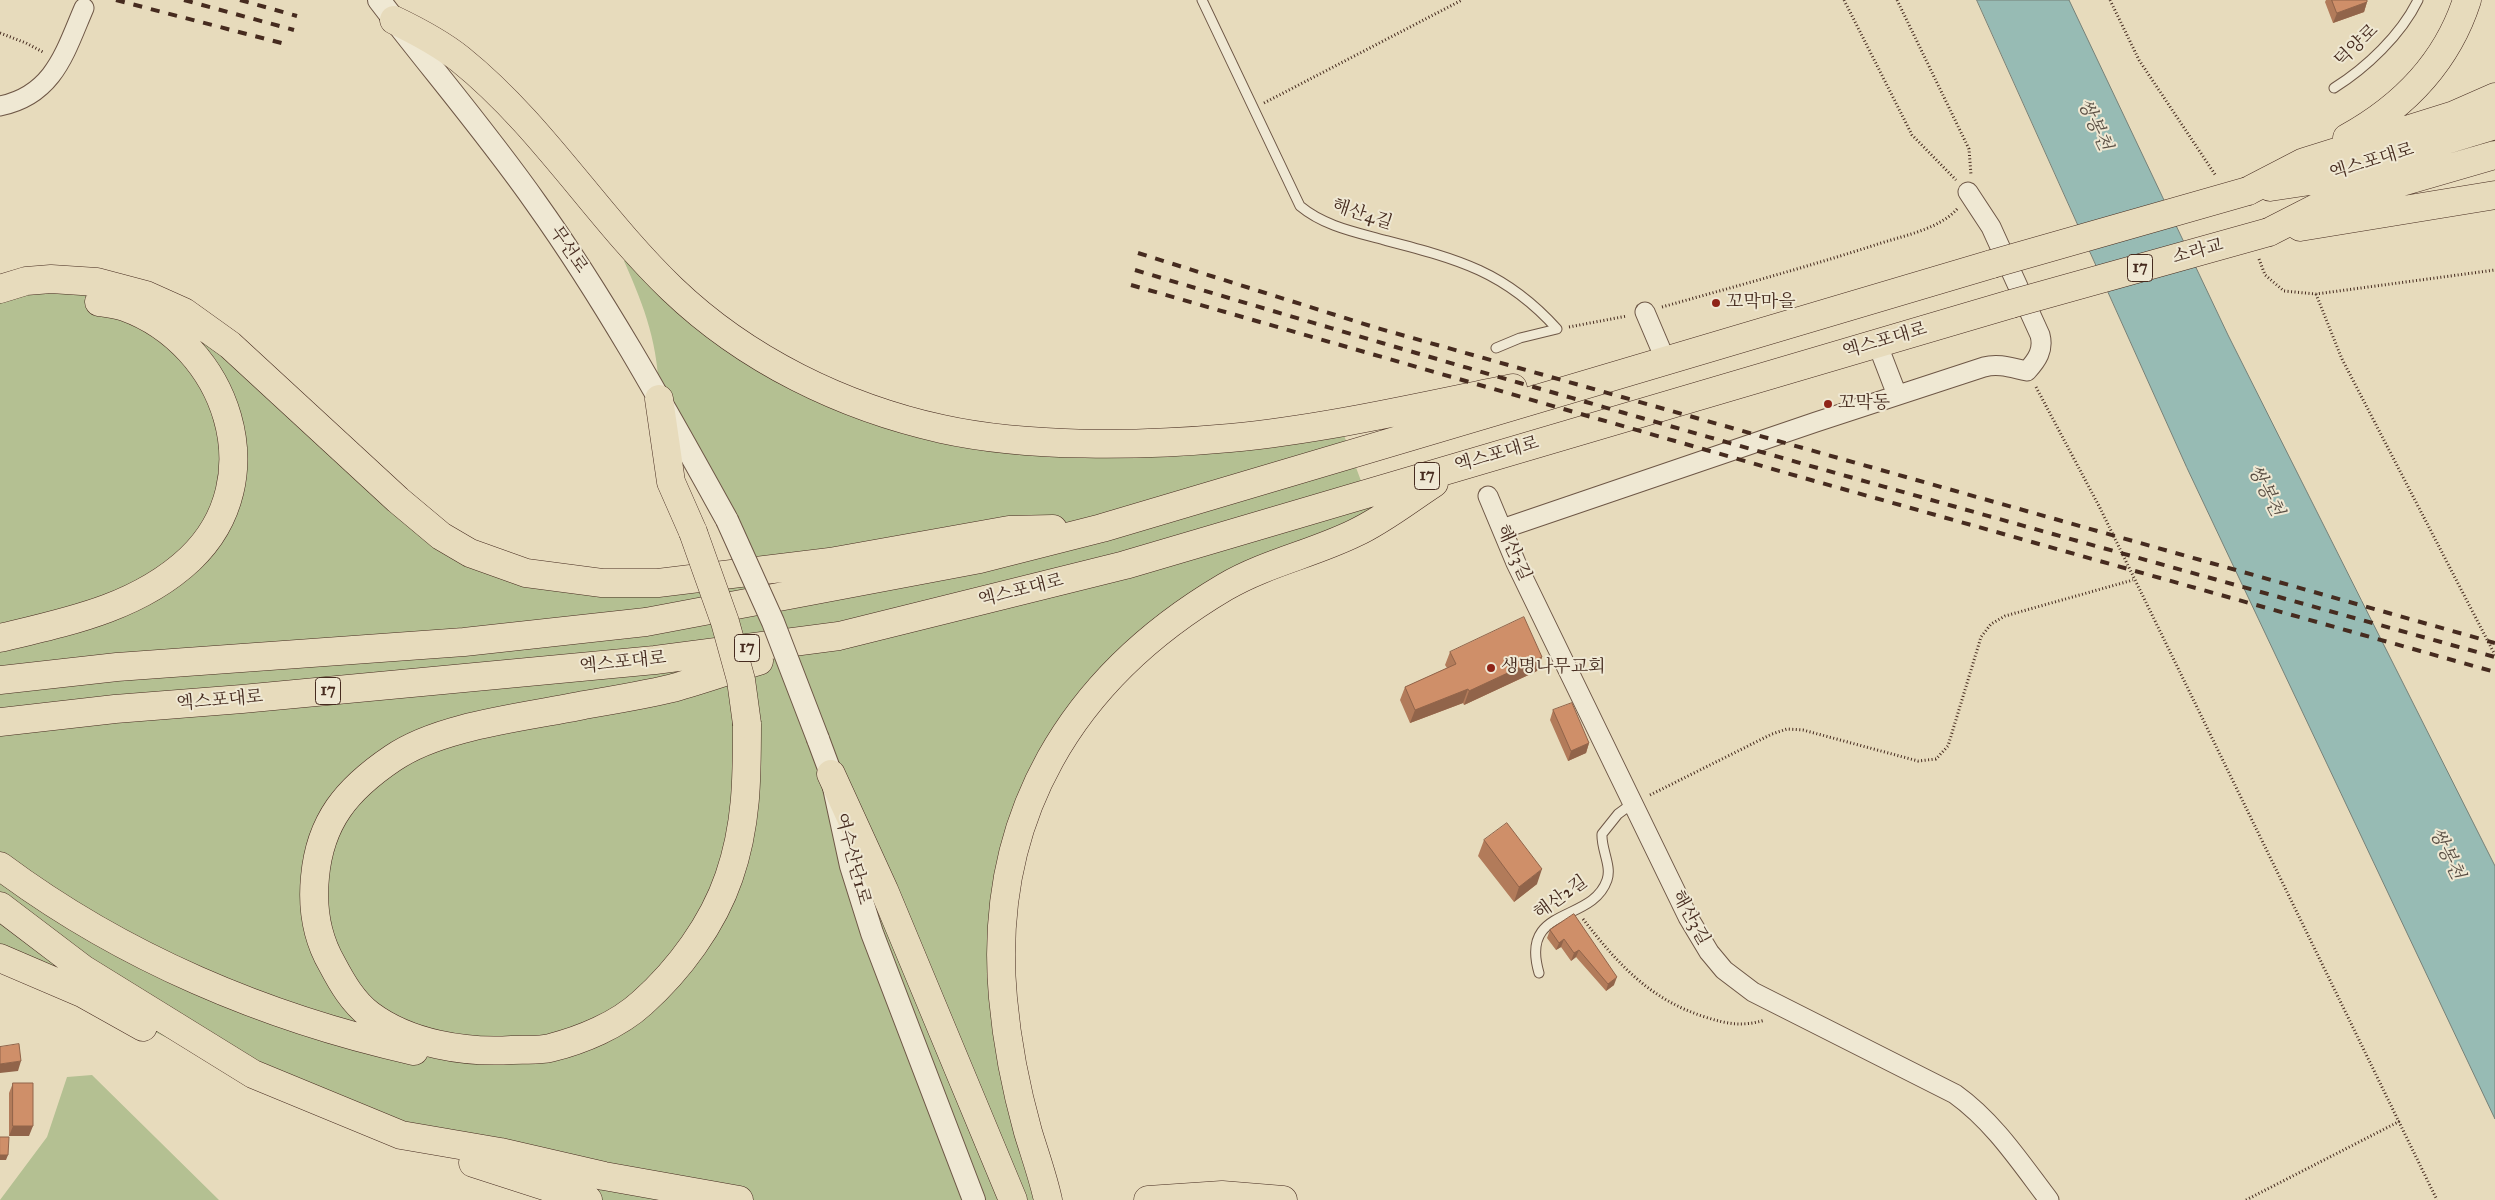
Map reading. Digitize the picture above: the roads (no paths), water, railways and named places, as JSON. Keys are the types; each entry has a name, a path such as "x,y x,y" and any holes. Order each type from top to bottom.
{"highway":[{"path":"2248,191 2366,128 2398,105 2433,68 2459,26 2467,0"},
{"path":"386,10 458,57 505,100 628,243 672,289 721,330 780,368 811,383 872,408 917,422 983,435 1046,440 1147,443 1231,438 1323,425 1665,359"},
{"path":"2304,162 2454,115 2495,97"},
{"name":"엑스포대로","path":"2248,191 2310,181 2495,125"},
{"name":"엑스포대로","path":"2269,232 2322,205 2495,155"},
{"name":"17","path":"0,680 117,667 464,642 646,622 980,559 1102,528 1665,359 2248,191"},
{"path":"2269,232 2495,195"},
{"name":"소라교","path":"2011,304 2269,232"},
{"path":"0,289 26,281 51,279 97,282 146,295 184,312 230,345 398,500 441,536 470,553 526,573 602,583 658,583 830,562 1009,530 1102,528"},
{"path":"0,296 62,296 124,306 166,329 193,354 217,390 230,425 234,455 227,499 220,517 200,549 176,571 159,584 116,606 70,622 0,638"},
{"name":"엑스포대로","path":"0,722 115,709 242,700 655,660 839,636 1125,565 2011,304"},
{"path":"0,866 28,887 108,936 214,988 274,1011 382,1044 449,1058 506,1061 524,1058 577,1040 611,1024 641,1005 681,962 709,920 728,880 742,833 747,775 747,724 741,680 726,622 693,532 671,482 659,399"},
{"path":"1048,1200 1016,1085 1003,999 1000,952 1002,913 1016,841 1028,805 1058,744 1081,712 1131,657 1163,628 1191,608 1268,565 1356,532 1458,467"},
{"path":"546,1050 489,1052 438,1044 391,1027 357,1003 335,970 320,938 313,890 316,862 322,840 331,819 342,802 368,776 395,756 426,740 463,730 672,688 839,636"},
{"path":"831,774 884,890 1013,1200"},
{"path":"0,906 83,969 253,1074"},
{"path":"0,958 84,994 136,1024 203,1055 462,1159 588,1200"},
{"path":"401,1134 492,1151 604,1176 739,1200"},
{"path":"1160,1199 1247,1196 1283,1200"}],"street":[{"path":"0,106 30,94 45,83 59,66 84,8"},
{"name":"무선로","path":"386,10 536,203 593,287 727,520"},
{"path":"1502,529 1897,395 1994,365 2027,371 2038,357 2041,348 2040,335 1991,228 1968,192"},
{"path":"1645,312 1665,359"},
{"path":"1877,343 1897,395"},
{"name":"해산3길","path":"1488,496 1520,572 1673,888 1709,952 1738,982 1791,1012 1955,1094 1972,1106 1990,1123 2048,1200"},
{"name":"여수산단1로","path":"727,520 773,622 831,774 844,838 864,908 974,1200"}],"lane":[{"name":"해산4길","path":"1202,0 1252,109 1300,206 1310,214 1342,228 1453,258 1486,272 1508,284 1526,298 1557,329 1520,338 1496,348"},
{"name":"덕양로","path":"2334,88 2347,80 2381,48 2397,30 2418,0"},
{"name":"해산2길","path":"1539,973 1534,954 1535,943 1540,934 1553,922 1596,896 1607,880 1607,866 1602,834 1618,814 1633,803"}],"water":[{"name":"쌍봉천","path":"1977,0 2069,0 2228,335 2495,866 2495,1119 2187,468"}],"railway":[{"path":"116,0 289,45"},
{"path":"184,0 294,30"},
{"path":"240,0 297,16"},
{"path":"1138,253 1377,328 2495,643"},
{"path":"1135,270 1644,419 2495,657"},
{"path":"1131,285 1811,480 2495,672"}],"place":[{"name":"꼬막마을","path":"1716,303"},
{"name":"꼬막동","path":"1828,404"},
{"name":"생명나무교회","path":"1491,668"}]}
